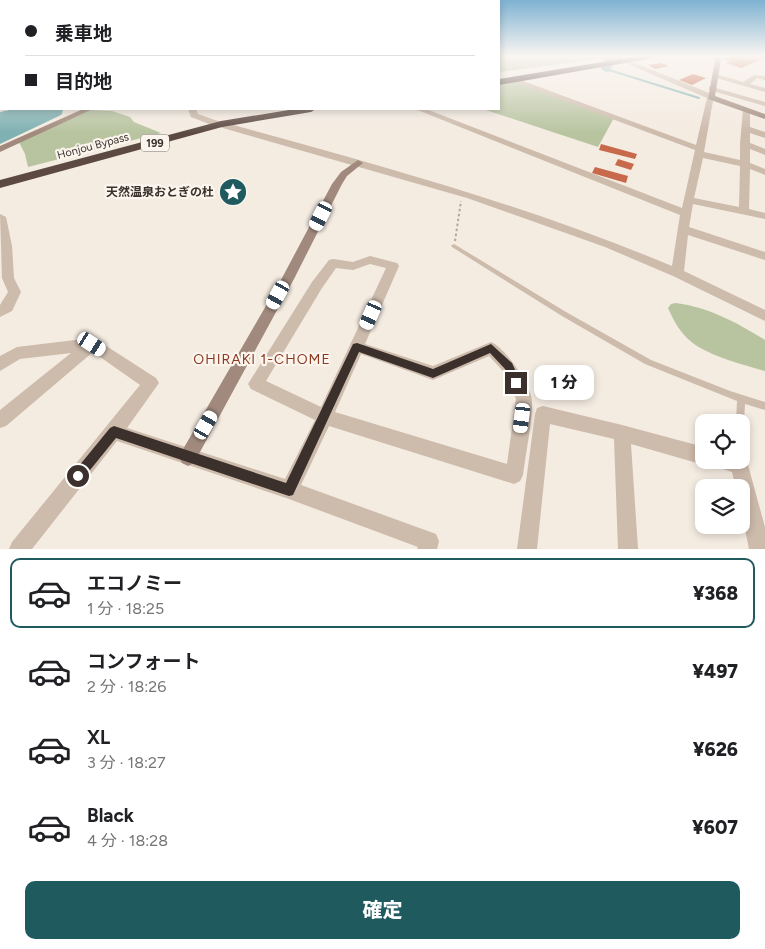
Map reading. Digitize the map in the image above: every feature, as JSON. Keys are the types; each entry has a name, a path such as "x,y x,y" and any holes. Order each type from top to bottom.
{"highway":[{"name":"Honjou Bypass","path":"0,179 216,123 278,110"},
{"name":"Honjou Bypass","path":"0,184 216,123 304,110"}],"street":[{"path":"516,82 699,151 765,172"},
{"path":"681,82 711,92 765,104"},
{"path":"677,273 686,213 714,82"},
{"path":"735,82 765,90"},
{"path":"744,84 748,82"},
{"path":"711,92 746,111 765,117"},
{"path":"192,110 194,115 216,123 462,193 608,244 677,273 765,316"},
{"path":"422,110 686,213"},
{"path":"0,149 76,111"},
{"path":"744,212 746,111"},
{"path":"745,128 765,135"},
{"path":"744,144 765,152"},
{"path":"188,457 283,288 337,184 344,174 358,163"},
{"path":"689,200 765,216"},
{"path":"0,217 2,217 4,279 15,292 7,307 0,312"},
{"path":"683,229 765,256"},
{"path":"289,490 325,416 393,266 370,260 353,266 333,263 317,285 256,384 325,416 514,475 524,399 508,366 491,348 433,373 357,347"},
{"path":"0,364 17,353 92,344 151,383 114,432 19,549"},
{"path":"0,420 92,344"},
{"path":"527,549 542,414 622,433 695,453"},
{"path":"114,432 289,490 429,541 427,549"},
{"path":"622,433 628,549"},
{"path":"741,469 758,537 759,549"}],"lane":[{"path":"454,246 564,314 648,362 741,399 765,406"},
{"path":"740,414 741,399"}],"path":[{"path":"454,246 462,193"}],"green space":[{"path":"516,82 615,116 598,147 486,110 500,110 500,84"},
{"path":"91,110 112,111 130,117 134,122 161,133 28,167 25,154 19,142"},
{"path":"676,303 711,312 765,340 765,371 723,358 694,344 681,331 668,308 671,304"}],"water":[{"path":"9,110 63,110 59,116 0,144 0,112"}],"building":[{"path":"683,82 699,82 692,85"},
{"path":"601,144 637,154 635,159 599,150"},
{"path":"618,159 634,164 631,170 615,165"},
{"path":"595,167 628,176 626,183 592,173"}],"waterway":[{"path":"646,82 699,98"}],"place":[{"name":"天然温泉おとぎの杜","path":"233,192"}],"district":[{"name":"OHIRAKI 1-CHOME","path":"262,359"}],"route":[{"path":"78,476 114,432 289,490 357,347 433,373 491,348 508,366 516,383"}]}
